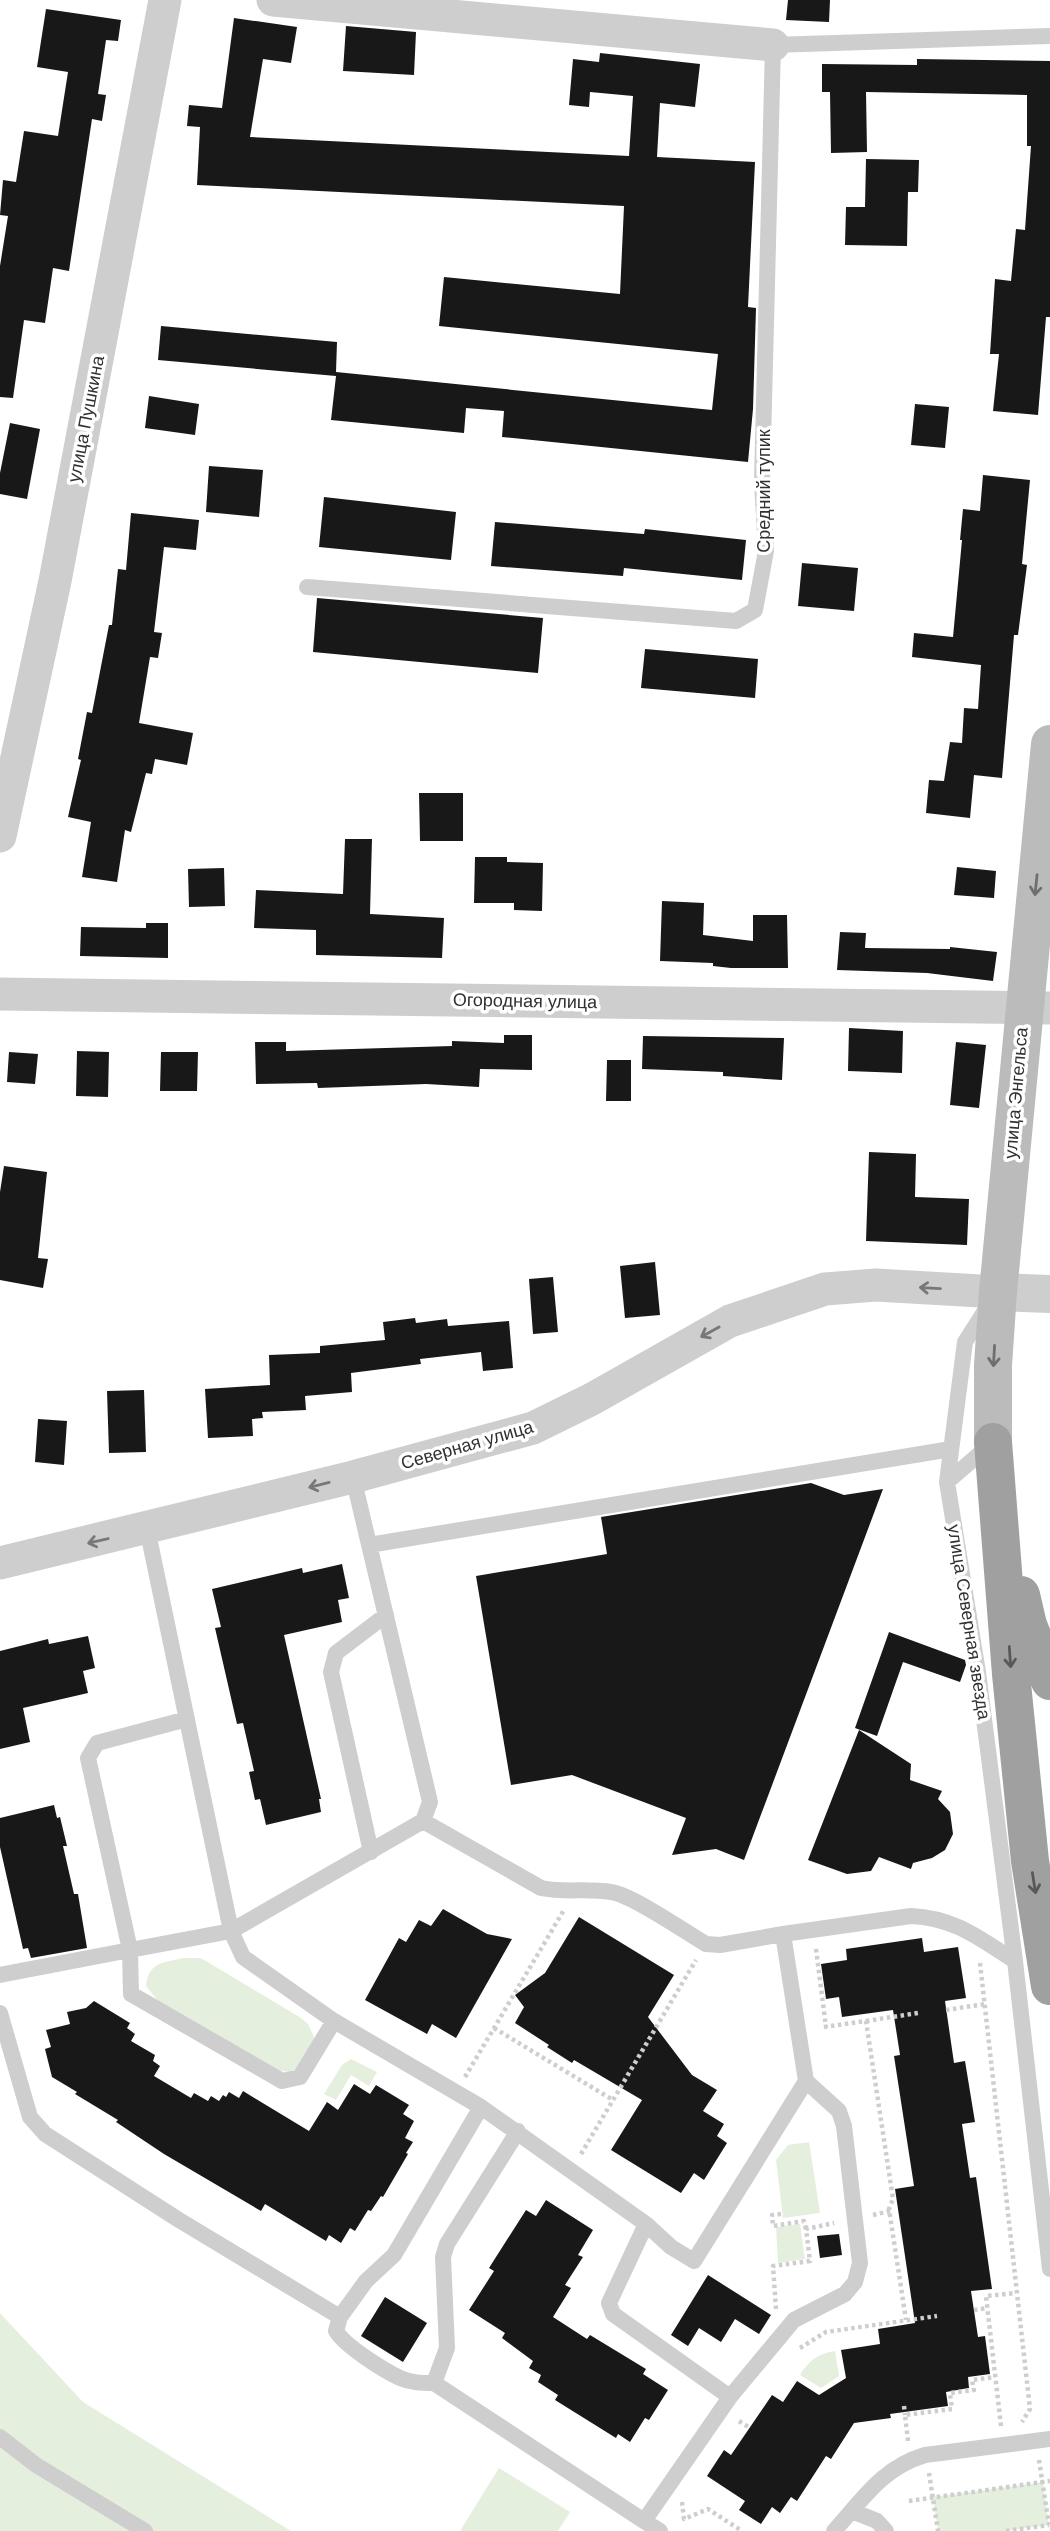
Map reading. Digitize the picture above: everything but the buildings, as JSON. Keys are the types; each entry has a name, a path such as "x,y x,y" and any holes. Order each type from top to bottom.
{"highway":[{"path":"993,1442 1006,1537 1028,1625 1050,1681"},
{"path":"993,1442 1011,1674 1030,1861 1050,1986"}],"main road":[{"name":"улица Энгельса","path":"993,1442 993,1365 998,1292 1037,1008 1050,744"}],"street":[{"name":"улица Пушкина","path":"0,836 55,581 165,0"},
{"path":"273,0 773,45"},
{"name":"Огородная улица","path":"0,994 1037,1008"},
{"name":"Северная улица","path":"0,1563 353,1477 533,1428 592,1399 730,1321 825,1289 876,1285 998,1292"},
{"path":"998,1292 1050,1294"}],"lane":[{"path":"773,45 1050,36"},
{"name":"Средний тупик","path":"307,587 736,621 755,610 766,551 762,482 773,45"},
{"name":"улица Северная звезда","path":"998,1292 965,1342 947,1482 978,1672 1015,1961 1050,2269"},
{"path":"947,1482 993,1442"},
{"path":"369,1545 951,1449"},
{"path":"0,1975 231,1931 423,1821 430,1802 353,1477"},
{"path":"148,1528 231,1931 243,1957 334,2021 518,2131 646,2224 671,2247 694,2261 806,2081"},
{"path":"371,1852 331,1672 336,1653 386,1615"},
{"path":"187,1719 97,1743 88,1758 130,1950 131,1994 282,2081 300,2077 334,2021"},
{"path":"423,1821 541,1888 557,1892 612,1892 626,1897 706,1944 720,1945 911,1916 932,1917 956,1924 1015,1961"},
{"path":"644,2521 730,2397 794,2320 845,2294 855,2282 860,2263 844,2126 838,2111 806,2081 783,1934"},
{"path":"0,2013 30,2117 45,2134 179,2220 340,2317"},
{"path":"481,2107 394,2255 366,2281 340,2317 336,2331 342,2342 400,2378 416,2383 434,2384 660,2531"},
{"path":"434,2384 447,2348 443,2257 447,2244 518,2131"},
{"path":"646,2224 610,2303 613,2314 730,2397"},
{"path":"0,2437 36,2465 145,2531"},
{"path":"834,2531 888,2472 906,2461 925,2455 1043,2440"},
{"path":"852,2511 877,2521 886,2531"}],"path":[{"path":"455,2092 575,1891"},
{"path":"815,1938 826,2027"},
{"path":"572,2170 706,1944"},
{"path":"979,1950 1030,2409"},
{"path":"946,2010 985,2004"},
{"path":"799,2031 918,2014"},
{"path":"866,2021 893,2199 890,2211 906,2320"},
{"path":"494,2028 613,2100"},
{"path":"806,2229 890,2211"},
{"path":"777,2322 773,2266 810,2261 804,2221 773,2226 772,2215 781,2214"},
{"path":"901,2284 909,2283"},
{"path":"1001,2427 986,2296 1016,2293"},
{"path":"974,2310 988,2308"},
{"path":"794,2352 826,2332 937,2316"},
{"path":"905,2415 952,2409 950,2393 974,2390 972,2380 995,2377"},
{"path":"904,2406 909,2444"},
{"path":"1006,2531 1049,2525 1043,2482 1043,2440"},
{"path":"925,2455 938,2531"},
{"path":"909,2501 1050,2481"},
{"path":"681,2498 684,2519 708,2509 742,2531"}],"green space":[{"path":"200,1958 206,1961 308,2024 315,2039 300,2067 289,2071 271,2068 158,2001 146,1986 150,1972 164,1962"},
{"path":"351,2059 377,2072 369,2086 351,2075 336,2100 324,2094 342,2065"},
{"path":"809,2142 820,2213 783,2218 776,2160 788,2145"},
{"path":"800,2224 805,2259 778,2263 776,2227"},
{"path":"0,2313 83,2402 291,2531 0,2531"},
{"path":"835,2351 839,2376 821,2388 800,2375 814,2358"},
{"path":"499,2468 570,2512 558,2531 460,2531"},
{"path":"1043,2482 1049,2525 1006,2531 938,2531 933,2497"}]}
